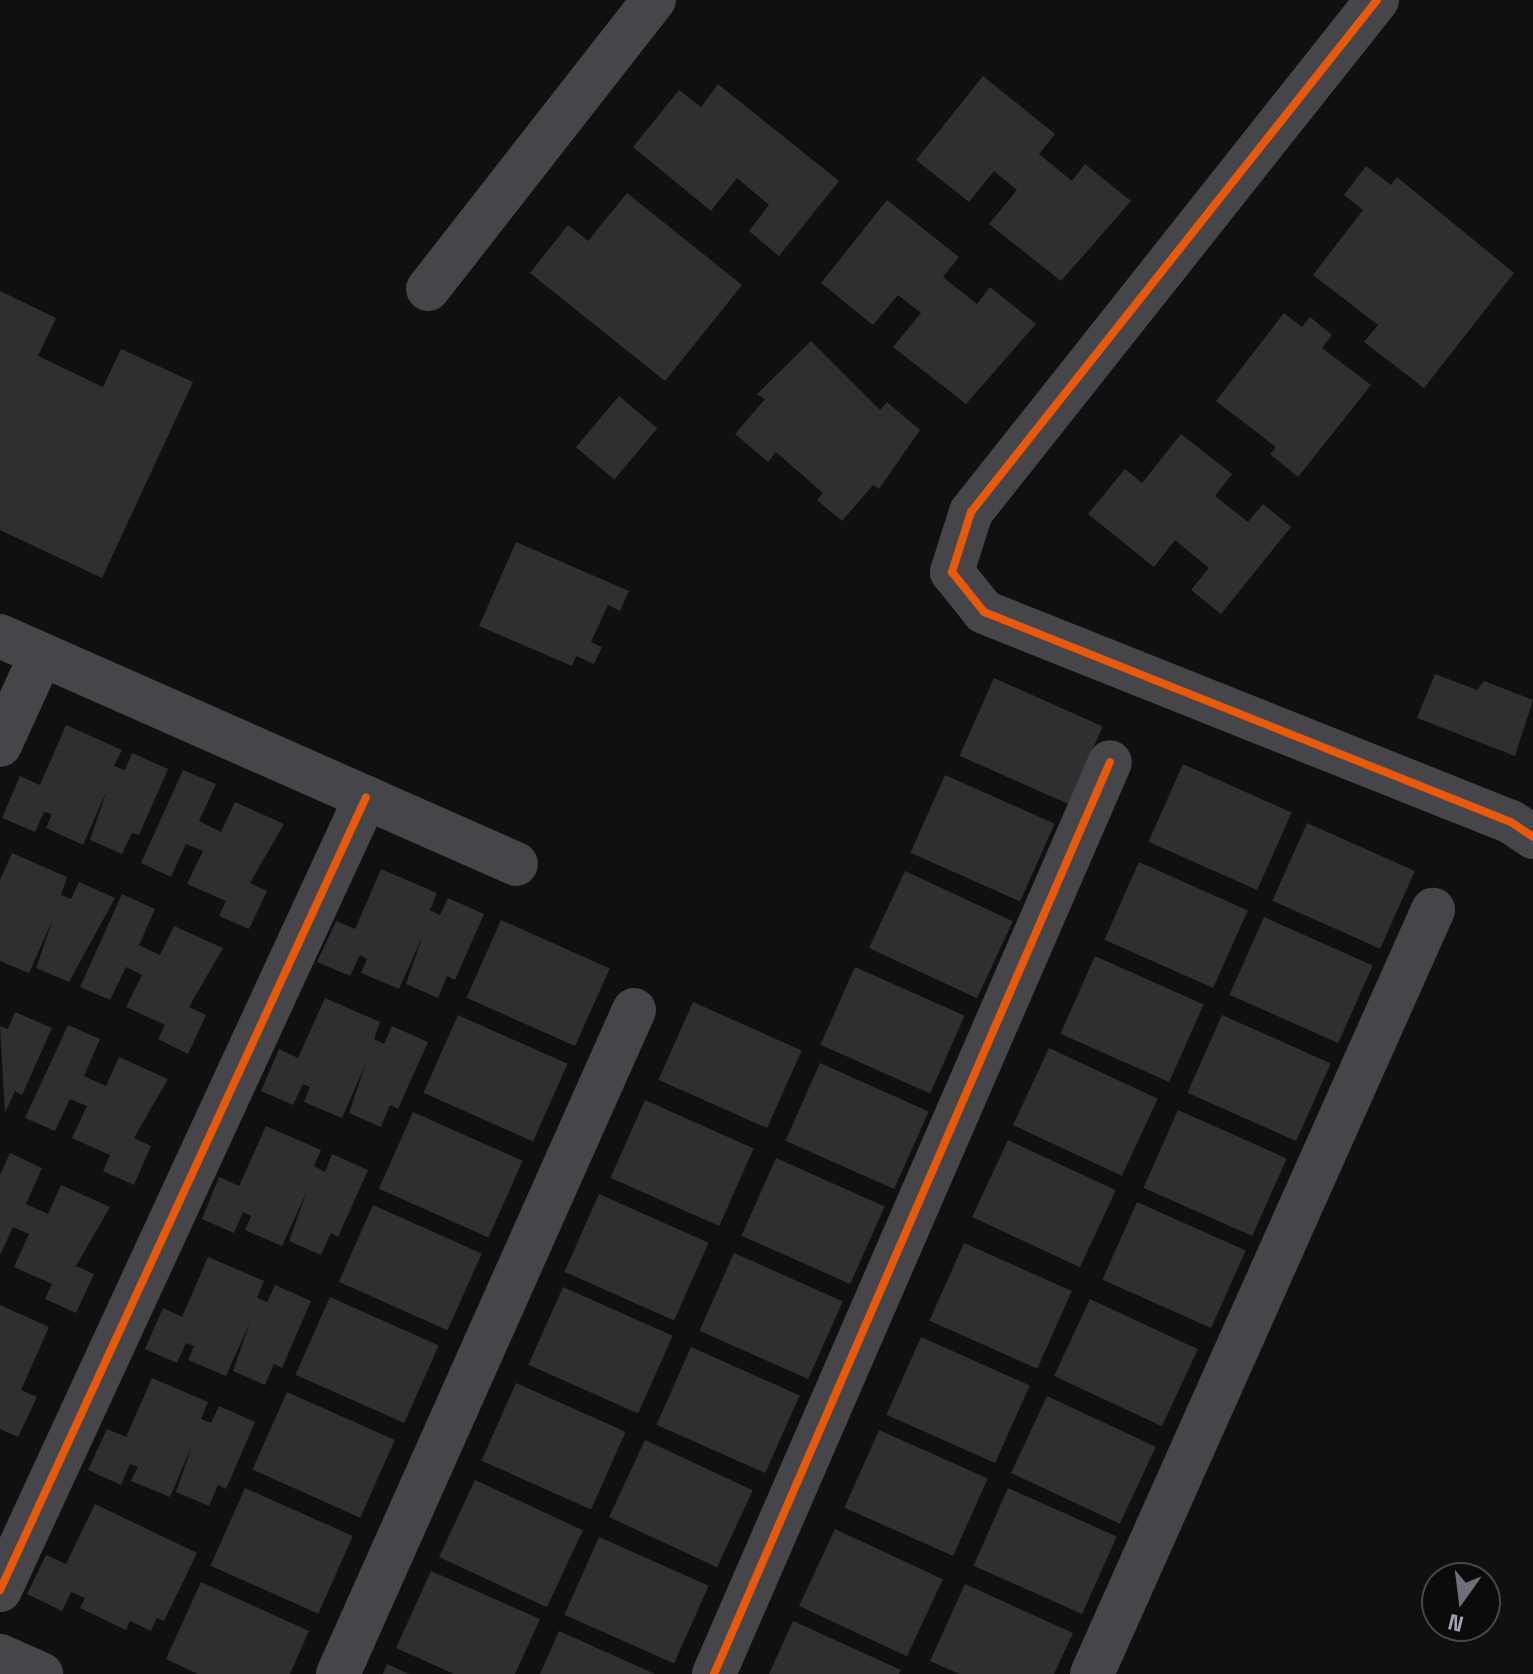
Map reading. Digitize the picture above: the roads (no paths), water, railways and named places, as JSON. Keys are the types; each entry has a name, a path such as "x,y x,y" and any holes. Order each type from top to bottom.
{"street":[{"path":"428,289 654,0"},
{"path":"1377,0 971,512 952,572 984,612 1496,816 1533,837"},
{"path":"0,636 516,864"},
{"path":"0,745 41,655"},
{"path":"714,1674 1110,762"},
{"path":"0,1590 366,797"},
{"path":"1092,1674 1433,910"},
{"path":"338,1674 634,1010"},
{"path":"0,1656 41,1674"}]}
